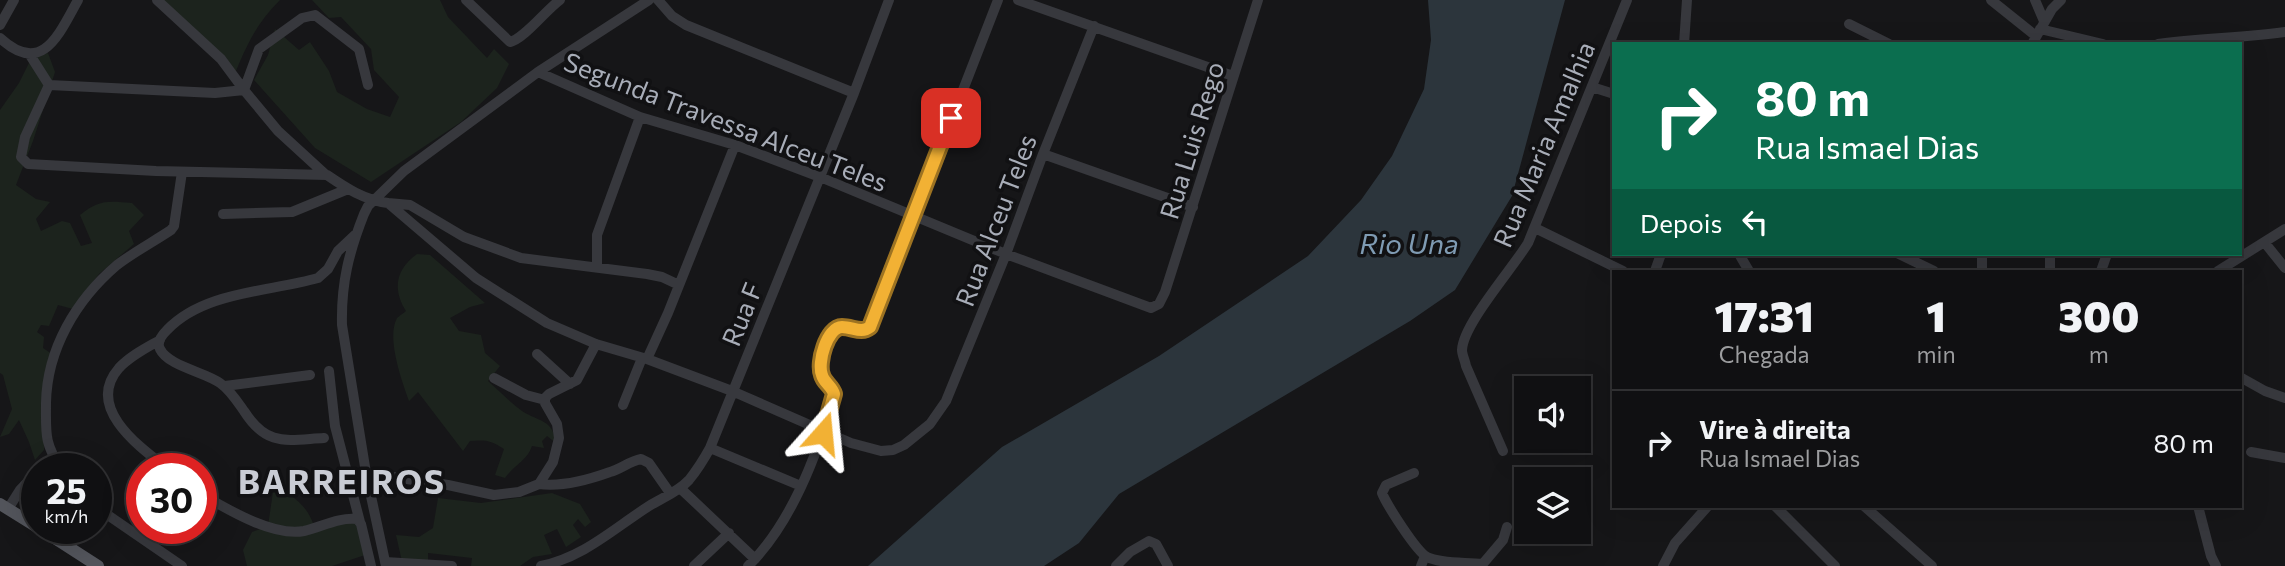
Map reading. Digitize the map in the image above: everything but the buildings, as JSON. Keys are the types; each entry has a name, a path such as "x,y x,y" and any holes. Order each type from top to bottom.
{"main road":[{"path":"4,507 21,518"},
{"path":"64,544 99,566"}],"street":[{"path":"0,25 14,0"},
{"path":"0,38 16,50 30,55 40,53 55,39 78,0"},
{"path":"157,0 221,59 278,131 327,175 348,189 373,201 410,205 464,237 521,258 597,266 656,276 679,285"},
{"path":"466,0 507,41 513,42 560,0"},
{"path":"452,566 386,564 366,473 342,325 343,280 356,234 373,201 404,171 538,72 649,0"},
{"path":"658,0 672,16 686,25 854,93"},
{"name":"Rua F","path":"541,566 562,561 588,549 623,523 675,491 690,479 710,448 889,0"},
{"path":"366,473 449,485 494,495 519,492 534,486 580,481 610,473 641,459 649,463 675,491 729,533 751,563 778,528 801,486 823,433 834,394 822,375 822,359 828,339 832,330 837,327 862,331 870,327 998,0"},
{"path":"1018,0 1233,76"},
{"name":"Rua Luis Rego","path":"1165,292 1258,0"},
{"name":"Rua Maria Amalhia","path":"1503,452 1466,366 1462,348 1480,311 1519,259 1535,228 1627,0"},
{"path":"1684,42 1687,0"},
{"path":"1991,0 2038,32 2093,42"},
{"path":"2035,0 2038,32"},
{"path":"2038,32 2061,0"},
{"path":"244,90 259,49 302,18 315,15 359,49 368,85"},
{"path":"1849,24 1884,42"},
{"name":"Rua Alceu Teles","path":"387,203 493,290 547,323 596,344 732,391 823,433 860,446 887,451 904,445 929,424 946,401 1094,26"},
{"path":"2171,42 2196,38 2252,37 2285,32"},
{"path":"30,55 49,85"},
{"name":"Segunda Travessa Alceu Teles","path":"538,72 640,117 735,145 1146,307 1157,306 1165,292"},
{"path":"49,85 215,93 244,90"},
{"path":"49,85 22,145 20,154 24,162 50,166 182,172 327,175"},
{"path":"1592,87 1612,93"},
{"path":"597,266 597,235 640,117"},
{"path":"623,405 679,285 735,145"},
{"path":"1043,154 1193,207"},
{"path":"52,453 46,440 46,385 60,339 79,306 95,286 120,264 174,226 182,172"},
{"path":"223,214 292,212 348,189"},
{"path":"1535,228 1620,270"},
{"path":"2220,270 2285,229"},
{"path":"147,453 123,430 111,409 110,383 118,369 160,340 172,325 206,306 225,299 318,278 328,270 345,244 356,234"},
{"path":"2265,243 2285,268"},
{"path":"1903,256 1932,270"},
{"path":"160,340 160,349 171,360 225,386 256,428 267,436 285,440 324,438"},
{"path":"545,400 549,394 570,384 579,376 596,344"},
{"path":"537,354 570,384"},
{"path":"329,371 335,426 371,566"},
{"path":"225,386 310,375"},
{"path":"494,378 526,395 545,400 557,424 559,438 553,461 534,486"},
{"path":"2242,378 2285,398"},
{"path":"710,448 801,486"},
{"path":"2250,452 2285,458"},
{"path":"1414,473 1386,485 1382,493 1423,561 1442,560 1482,565 1503,540 1507,527"},
{"path":"4,507 21,490"},
{"path":"217,502 281,530 302,531 354,518 360,522"},
{"path":"1663,566 1675,543 1706,508"},
{"path":"1777,508 1835,566"},
{"path":"1866,508 1932,566"},
{"path":"2199,508 2216,566"},
{"path":"112,518 182,566"},
{"path":"694,566 729,533"},
{"path":"1116,566 1130,552 1149,541 1156,544 1168,566"}],"shaded area":[{"path":"161,0 280,0 254,33 236,71 180,15"},
{"path":"312,0 440,0 448,17 487,58 494,49 509,64 497,88 461,122 371,182 315,148 254,80 268,55 275,29 299,50 310,42 329,71 337,92 367,109 390,117 399,97 374,70 371,49 341,17 329,18"},
{"path":"48,53 55,72 16,185 36,199 50,202 36,219 41,231 62,221 70,223 81,246 92,243 80,215 93,206 110,202 132,203 144,215 129,231 134,244 99,274 73,309 58,305 49,326 41,325 37,332 44,337 43,348 52,354 45,405 44,450 41,453 33,453 19,420 9,434 0,437 12,409 3,375 0,373 0,110 19,83 32,57"},
{"path":"417,254 430,255 485,303 470,307 450,318 459,331 481,335 485,353 500,366 488,381 522,411 552,429 556,443 547,436 542,441 544,448 532,446 527,456 505,478 495,475 504,449 491,442 470,441 463,451 418,392 409,401 396,360 393,337 397,318 406,311 399,295 398,280 404,266"},
{"path":"274,485 304,508 315,529 357,521 365,555 332,566 247,566 243,550 252,532 268,526"},
{"path":"552,493 580,504 591,522 585,527 578,519 573,525 581,537 566,547 557,529 544,535 552,554 533,557 520,566 471,566 472,558 428,553 428,565 403,566 396,535 419,537 433,528 438,498 481,503"}],"water":[{"name":"Rio Una","path":"1428,0 1565,0 1512,196 1455,290 1410,321 1119,494 1079,543 1044,566 868,566 1002,447 1159,356 1308,256 1361,200 1392,156 1424,89 1431,40"}],"district":[{"name":"BARREIROS","path":"342,480"}],"route":[{"path":"823,433 834,398 834,390 822,375 821,369 828,339 832,330 837,327 862,331 870,327 951,118"}]}
